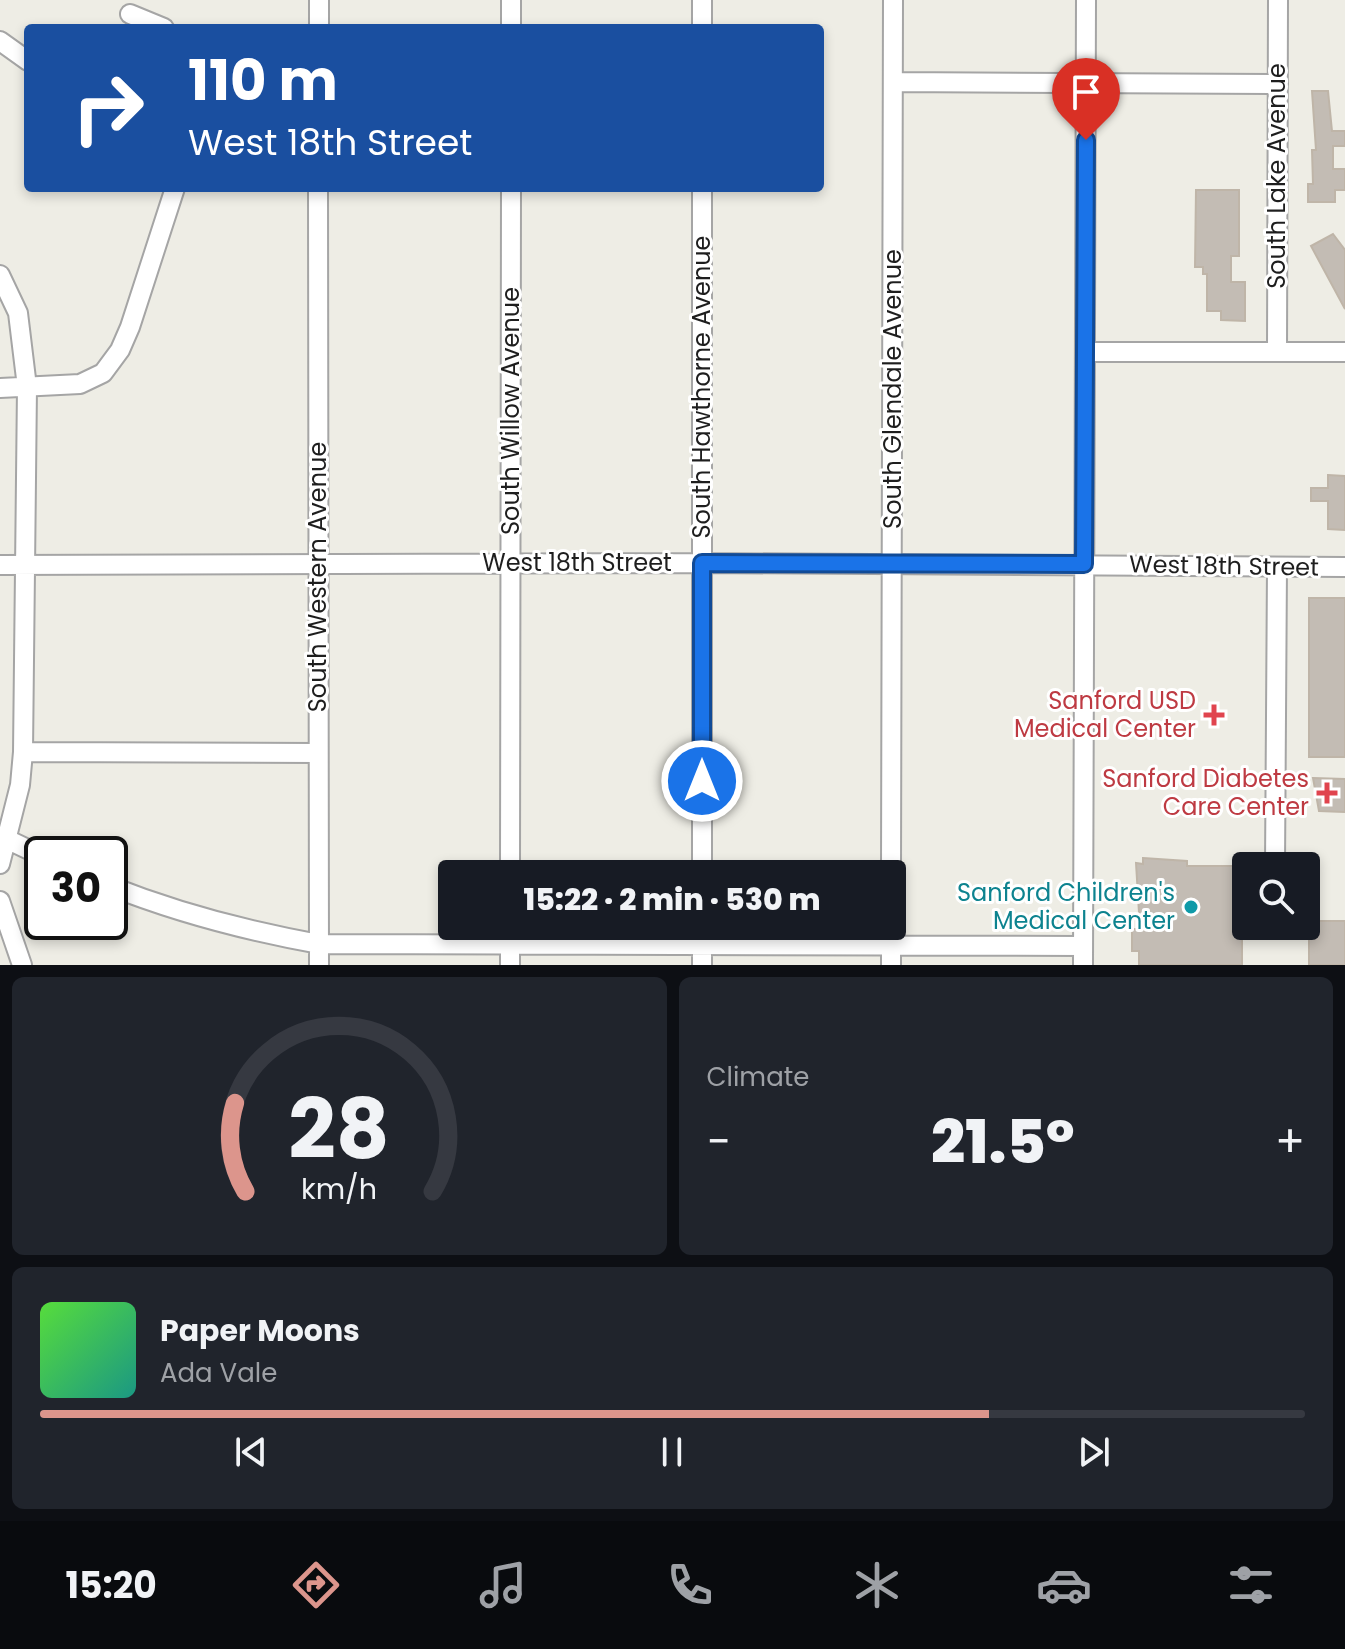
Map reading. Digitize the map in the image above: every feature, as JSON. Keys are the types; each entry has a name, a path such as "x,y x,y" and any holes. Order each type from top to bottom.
{"street":[{"path":"319,0 319,24"},
{"path":"511,0 511,24"},
{"path":"702,0 702,24"},
{"name":"South Glendale Avenue","path":"891,860 893,0"},
{"path":"548,940 702,956 891,945 1083,956 1086,0"},
{"name":"South Lake Avenue","path":"1277,352 1278,0"},
{"path":"130,14 154,24"},
{"path":"0,41 24,58"},
{"path":"893,82 1278,84"},
{"path":"0,388 80,384 103,373 120,350 130,327 174,192"},
{"name":"South Western Avenue","path":"318,192 319,965"},
{"name":"South Willow Avenue","path":"510,860 511,192"},
{"name":"South Hawthorne Avenue","path":"702,192 702,860"},
{"path":"0,275 18,313 27,387 23,752 20,785 3,837 0,864"},
{"path":"1085,352 1345,352"},
{"name":"West 18th Street","path":"0,565 893,563 1345,567"},
{"path":"1275,852 1277,567"},
{"path":"23,752 318,753"},
{"path":"3,837 24,847"},
{"path":"128,893 166,908 257,933 319,944 438,939"},
{"path":"0,901 22,965"},
{"path":"510,940 510,965"},
{"path":"891,940 891,965"}],"building":[{"path":"1312,91 1328,91 1332,131 1345,131 1345,146 1333,146 1333,169 1345,169 1345,190 1335,190 1335,202 1308,202 1308,184 1313,184 1312,150 1316,150"},
{"path":"1196,190 1239,190 1239,256 1231,256 1231,282 1245,282 1245,321 1221,320 1221,311 1207,311 1207,274 1203,274 1203,267 1195,267"},
{"path":"1333,234 1345,250 1345,309 1311,246"},
{"path":"1328,475 1345,476 1345,530 1328,529 1328,501 1311,501 1311,488 1328,488"},
{"path":"1309,598 1345,598 1345,757 1309,757"},
{"path":"1313,778 1345,779 1345,812 1319,811"},
{"name":"Sanford Children's Medical Center","path":"1143,858 1187,861 1187,866 1232,866 1232,940 1242,940 1242,965 1139,965 1139,951 1132,951 1132,929 1140,929 1136,863 1143,864"},
{"path":"1320,921 1345,921 1345,965 1309,965 1309,940 1320,940"}],"place":[{"name":"Sanford USD Medical Center","path":"1214,715"},
{"name":"Sanford Diabetes Care Center","path":"1327,793"},
{"name":"Sanford Children's Medical Center","path":"1191,907"}],"route":[{"path":"702,781 702,563 1084,564 1086,140"}]}
